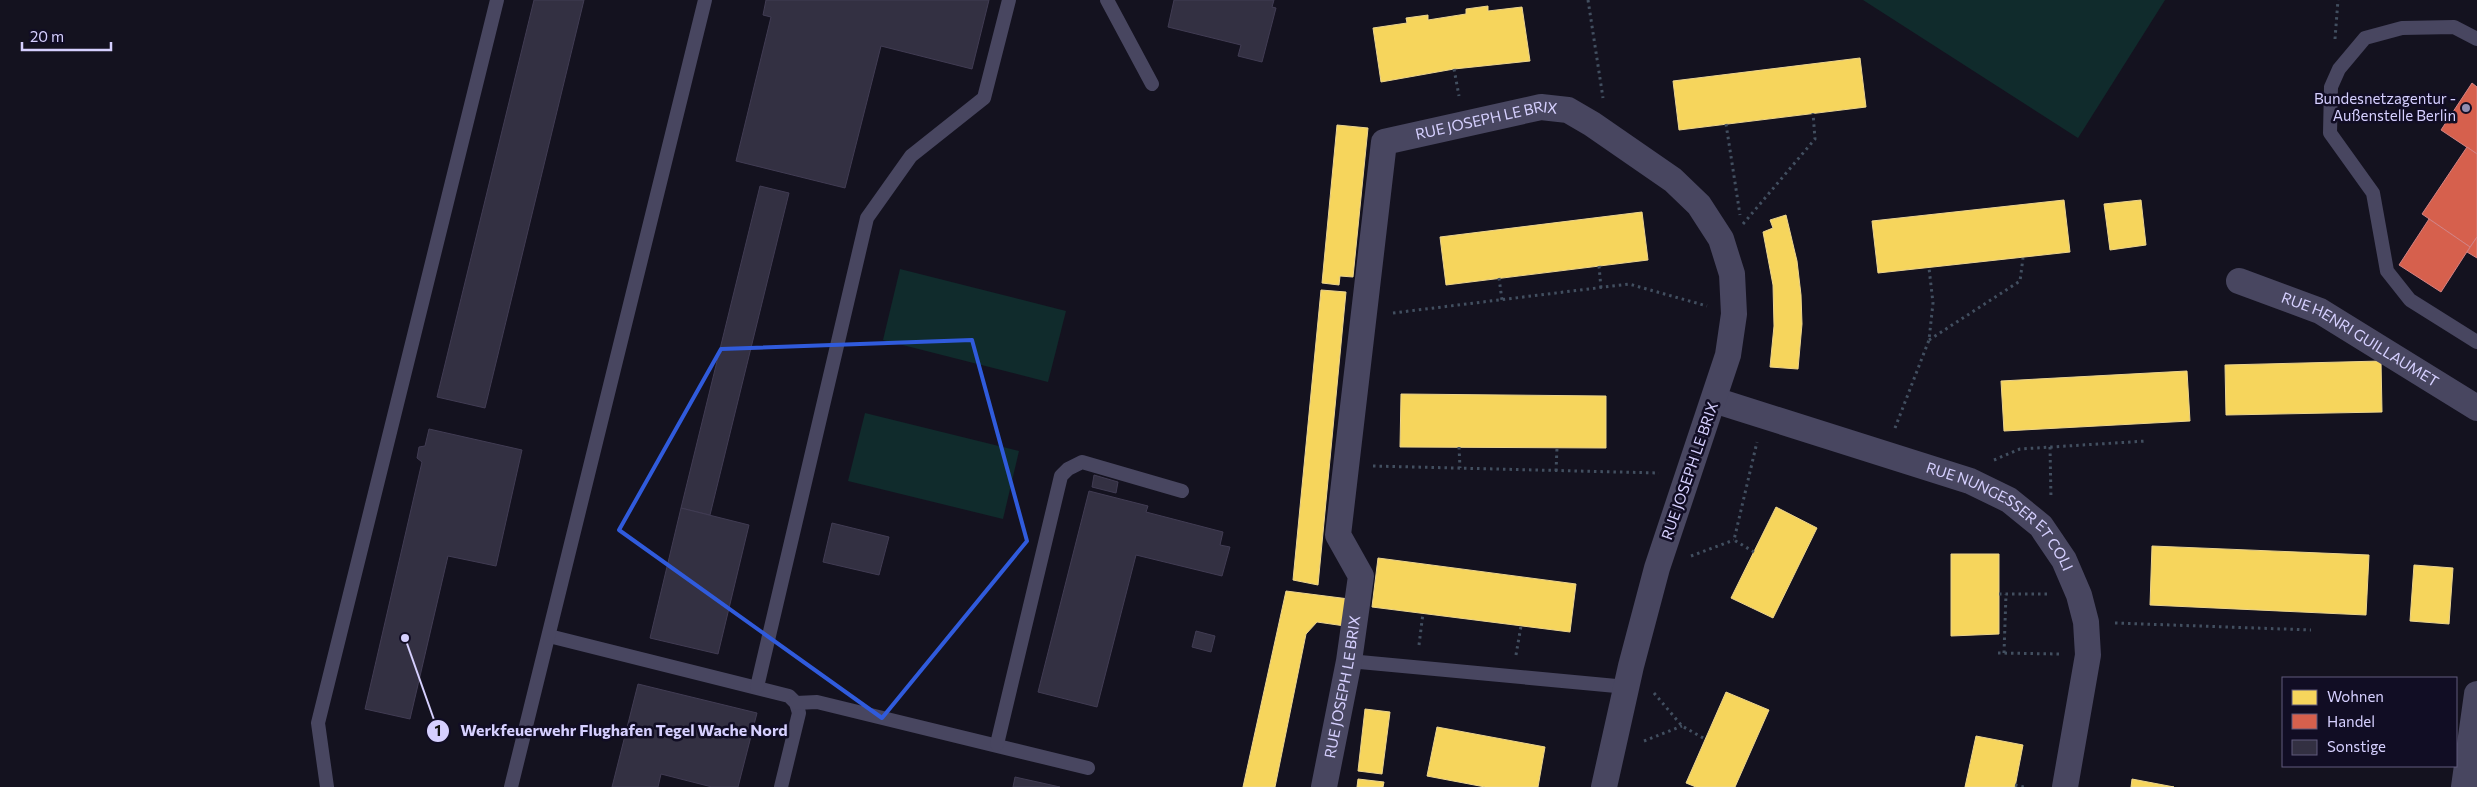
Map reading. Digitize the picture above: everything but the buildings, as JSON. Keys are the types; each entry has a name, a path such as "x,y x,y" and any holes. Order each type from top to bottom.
{"street":[{"name":"RUE JOSEPH LE BRIX","path":"1324,787 1348,661 1361,576 1338,535 1384,142 1541,106 1568,110 1592,124 1673,180 1699,206 1721,239 1732,274 1734,314 1728,355 1657,568 1629,677 1604,787"},
{"name":"RUE HENRI GUILLAUMET","path":"2239,281 2320,311 2477,408"},
{"name":"RUE NUNGESSER ET COLI","path":"1714,400 1970,481 2009,500 2041,526 2064,560 2079,594 2086,622 2088,655 2065,787"},
{"path":"2464,787 2477,694"}],"lane":[{"path":"327,787 318,723 497,0"},
{"path":"511,787 705,0"},
{"path":"757,687 867,218 911,156 984,98 1009,0"},
{"path":"1107,0 1152,84"},
{"path":"2477,39 2454,27 2402,28 2366,38 2339,68 2331,86 2330,133 2373,193 2387,270 2410,300 2477,342"},
{"path":"996,744 1062,476 1068,469 1082,462 1182,490"},
{"path":"549,636 789,696 796,703 799,713 781,787"},
{"path":"1348,661 1512,676 1629,677"},
{"path":"796,703 817,702 996,744 1088,768"}],"path":[{"path":"1588,0 1603,99 1592,124"},
{"path":"1726,124 1742,225 1815,139 1813,113"},
{"path":"1929,340 2020,281 2023,258"},
{"path":"1599,266 1601,288"},
{"path":"1885,454 1929,340 1934,303 1929,268"},
{"path":"1499,278 1502,300"},
{"path":"1364,317 1629,284 1734,314"},
{"path":"1734,540 1763,414"},
{"path":"1970,481 1995,460 2020,449 2146,441"},
{"path":"1459,447 1460,468"},
{"path":"2041,526 2051,509 2050,447"},
{"path":"1556,471 1557,448"},
{"path":"1346,465 1687,474"},
{"path":"1734,540 1754,552"},
{"path":"1657,568 1734,540"},
{"path":"1999,594 2079,594"},
{"path":"2004,653 2006,594"},
{"path":"1416,667 1423,613"},
{"path":"2086,622 2311,630"},
{"path":"1512,676 1520,626"},
{"path":"1998,653 2088,655"},
{"path":"1629,677 1682,726 1705,739"},
{"path":"1611,755 1682,726"},
{"path":"2015,785 2024,787"}],"highlighted area":[{"path":"972,340 1027,541 882,718 619,530 721,349"}],"green space":[{"path":"1863,0 2165,0 2078,138"},
{"path":"900,269 1066,311 1048,382 883,340"},
{"path":"865,413 1019,451 1003,519 848,481"}],"place":[{"name":"Bundesnetzagentur - Außenstelle Berlin","path":"2466,108"},
{"name":"Werkfeuerwehr Flughafen Tegel Wache Nord","path":"405,638"}]}
